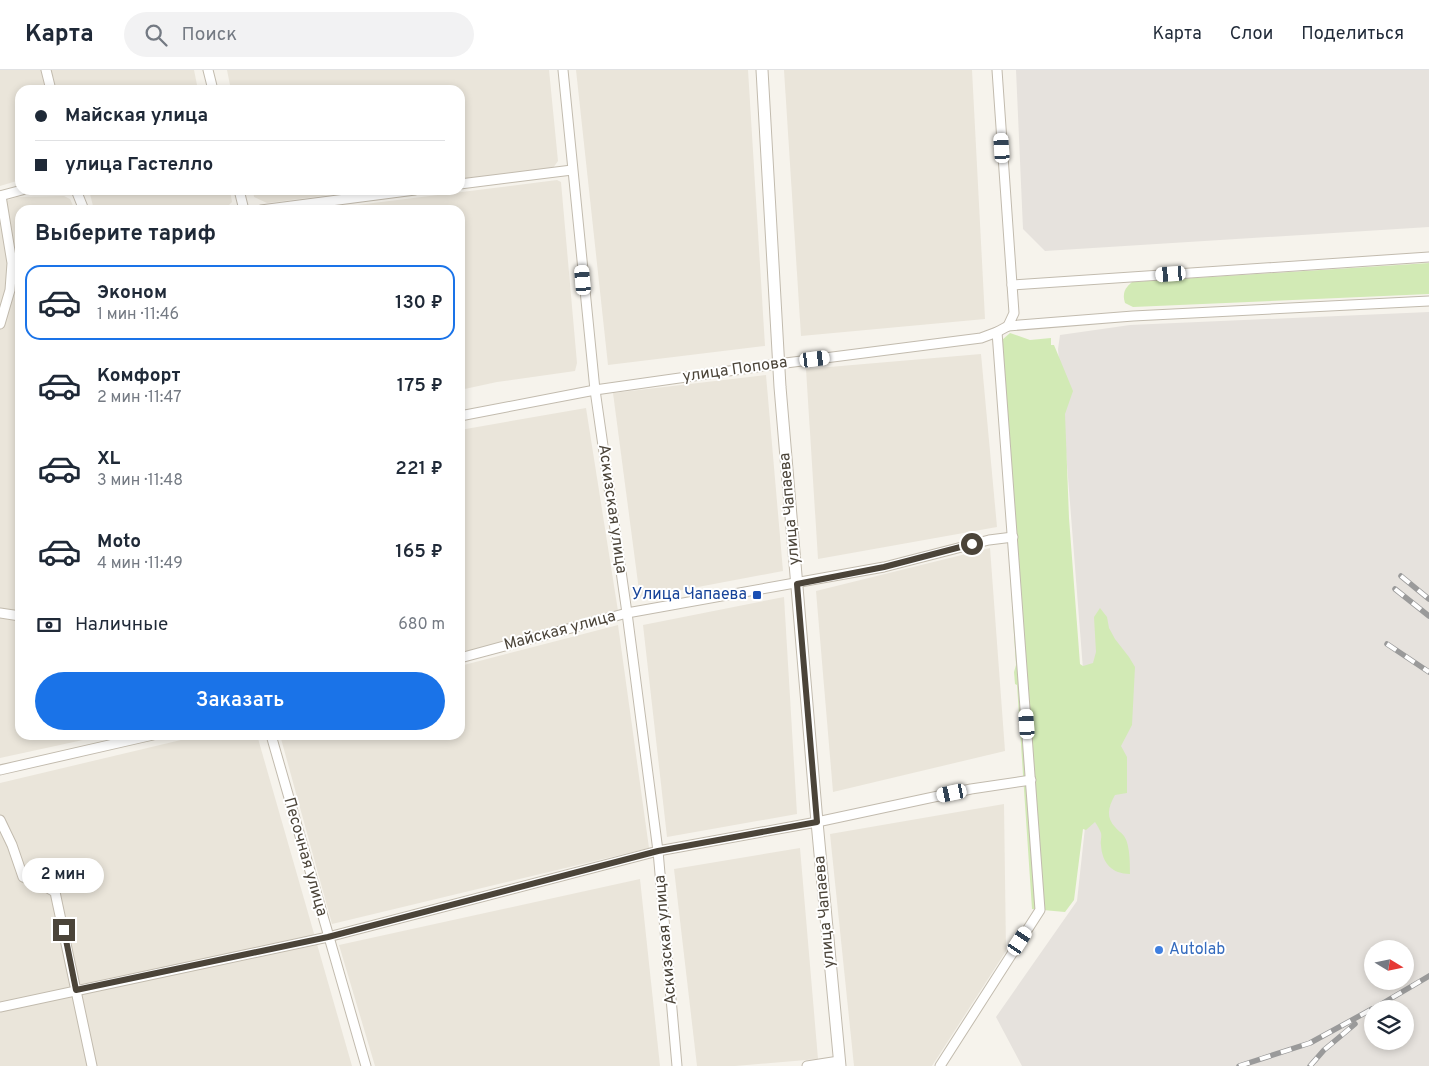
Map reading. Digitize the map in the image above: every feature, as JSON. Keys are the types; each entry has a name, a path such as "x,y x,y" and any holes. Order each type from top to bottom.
{"street":[{"path":"46,70 50,85"},
{"path":"208,70 212,85"},
{"name":"Аскизская улица","path":"562,70 595,390 627,613 658,851 677,1066"},
{"name":"улица Чапаева","path":"762,70 778,364 817,822 840,1063"},
{"path":"997,70 1014,313 1008,326 1133,316 1429,301"},
{"path":"465,183 572,170"},
{"path":"0,324 10,290 12,263 0,196 15,192"},
{"path":"300,205 376,195"},
{"path":"1012,285 1429,258"},
{"name":"улица Попова","path":"465,415 595,390 981,338 1008,326"},
{"path":"940,1066 1040,910 997,332"},
{"name":"Майская улица","path":"465,657 627,613 884,567 989,540 1013,537"},
{"path":"0,613 15,615"},
{"path":"0,770 131,740"},
{"name":"Песочная улица","path":"272,740 366,1066"},
{"path":"0,1007 328,937 658,851 817,822 972,789 1031,780"},
{"path":"0,820 12,845 23,876 55,892 92,1066"},
{"path":"807,1066 840,1063"}],"shaded area":[{"path":"0,70 194,70 197,85 15,85 15,182 0,186"},
{"path":"227,70 549,70 558,161 553,168 465,178 465,85 230,85"},
{"path":"576,70 748,70 765,346 608,365"},
{"path":"784,70 972,70 985,319 801,336"},
{"path":"1016,70 1429,70 1429,227 1045,251 1023,229"},
{"path":"557,180 561,182 577,363 575,371 497,382 465,389 465,205 357,205 437,195 465,195 465,192"},
{"path":"90,195 231,195 232,202 229,205 93,205"},
{"path":"254,195 330,195 267,203 254,197"},
{"path":"64,196 70,199 73,205 15,205 15,740 83,740 0,758 0,203 17,197"},
{"path":"1429,312 1429,1066 1022,1066 996,1017 1077,901 1091,772 1058,349 1060,335 1130,325"},
{"path":"981,354 997,527 818,559 806,369"},
{"path":"766,375 783,571 640,598 613,393"},
{"path":"586,408 618,611 465,652 465,429"},
{"path":"990,548 1005,751 833,792 816,591"},
{"path":"784,597 797,814 667,837 643,625"},
{"path":"618,625 649,848 332,924 281,740 465,740 465,665"},
{"path":"181,740 258,740 352,1066 0,1066 0,783"},
{"path":"1004,804 1006,951 932,1066 854,1066 830,834"},
{"path":"800,848 818,1059 735,1066 697,1066 674,869"},
{"path":"640,879 660,1066 375,1066 339,945"}],"green space":[{"path":"1429,263 1429,294 1133,307 1125,303 1124,299 1125,291 1132,282"},
{"path":"1010,333 1030,340 1051,338 1051,345 1054,345 1073,391 1065,414 1069,518 1080,664 1083,666 1093,663 1096,652 1094,617 1100,608 1107,617 1109,628 1115,639 1135,667 1132,725 1121,746 1127,757 1127,793 1115,795 1109,811 1112,823 1126,840 1130,874 1113,870 1106,862 1103,857 1101,833 1095,822 1086,830 1083,829 1074,900 1065,912 1032,909 1017,685 1015,684 1014,672 1016,665 995,344 1003,343 1002,340"}],"railway":[{"path":"1401,576 1429,599"},
{"path":"1395,589 1429,616"},
{"path":"1387,644 1429,672"},
{"path":"1388,1000 1429,976"},
{"path":"1239,1066 1310,1043 1364,1013"},
{"path":"1310,1066 1324,1050 1355,1024"}],"place":[{"name":"Улица Чапаева","path":"757,595"},
{"name":"Autolab","path":"1159,950"}],"route":[{"path":"64,930 76,990 328,937 658,851 817,822 797,584 884,567 972,544"}]}
